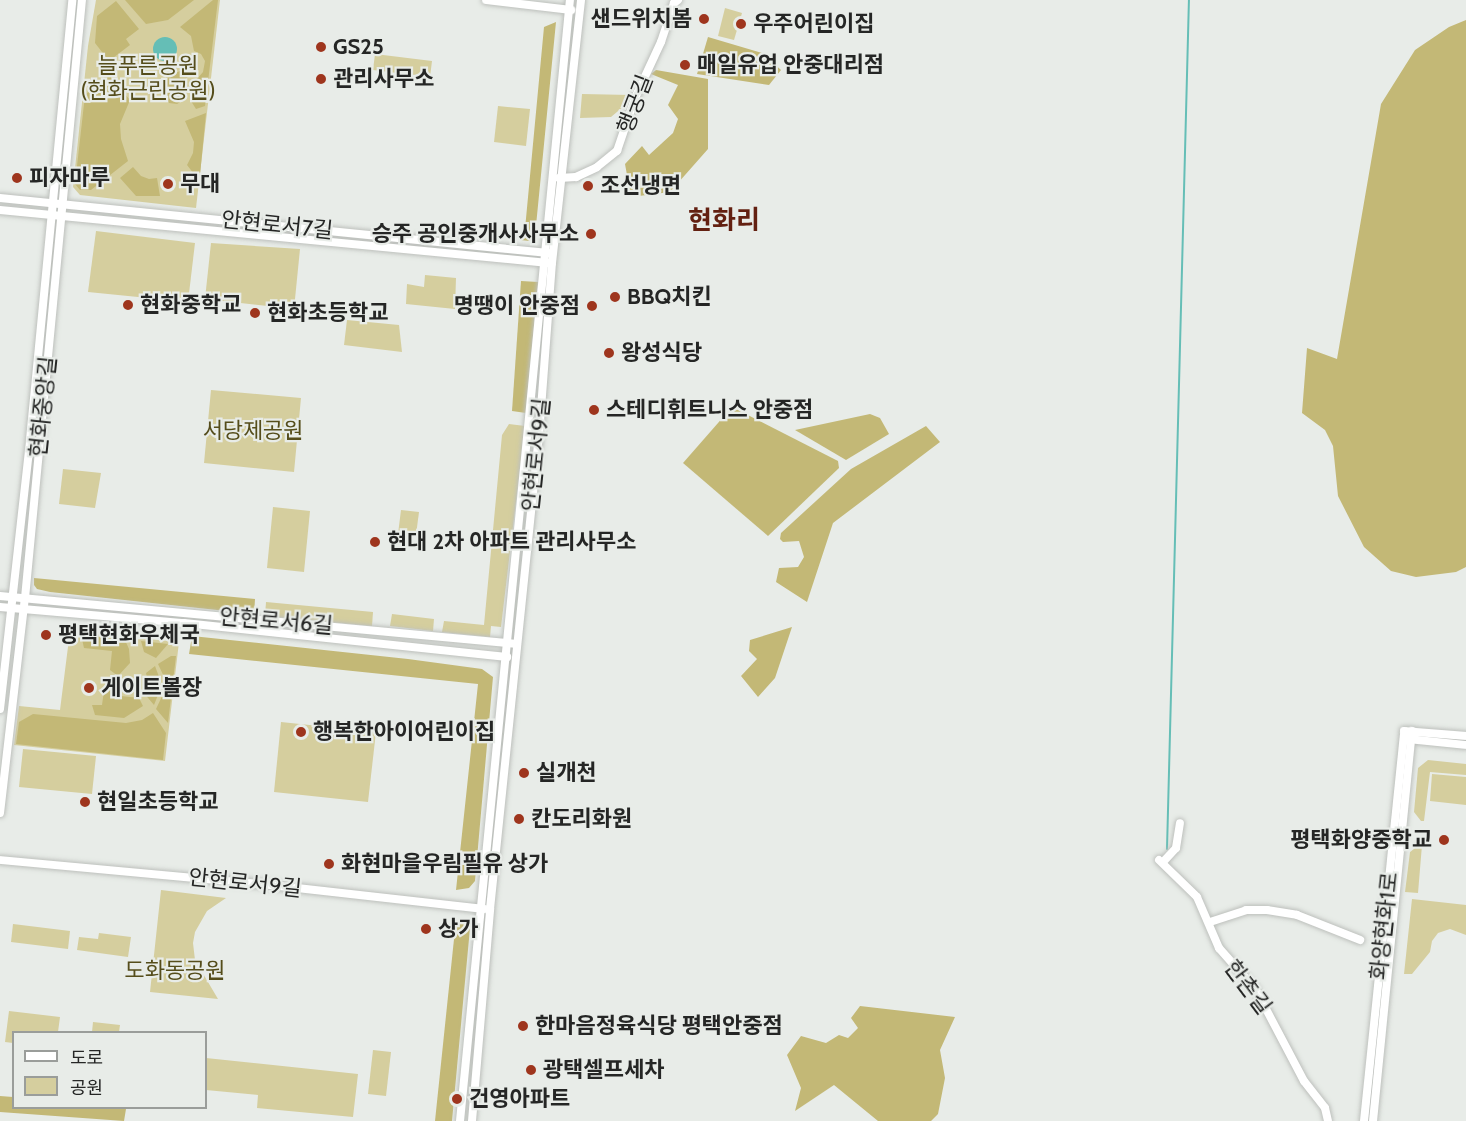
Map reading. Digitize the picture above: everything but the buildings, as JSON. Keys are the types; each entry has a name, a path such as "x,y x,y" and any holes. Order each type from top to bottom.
{"street":[{"path":"0,709 12,609 72,0"},
{"name":"현화중앙길","path":"0,813 24,610 82,0"},
{"path":"486,0 580,11"},
{"path":"549,253 553,178 570,0"},
{"name":"안현로서9길","path":"472,1121 485,909 517,644 540,422 549,253 563,178 581,0"},
{"name":"행궁길","path":"553,178 576,177 597,167 617,151 635,98 678,0"},
{"name":"안현로서7길","path":"0,198 549,253"},
{"name":"안현로서7길","path":"0,210 548,263"},
{"path":"460,1121 485,909 506,643 548,263"},
{"name":"안현로서6길","path":"0,596 517,644"},
{"name":"안현로서6길","path":"0,607 184,623 515,658"},
{"path":"1407,735 1466,736"},
{"path":"1407,735 1466,745"},
{"name":"화양현화1로","path":"1364,1121 1407,735"},
{"name":"화양현화1로","path":"1373,1121 1407,735"},
{"name":"한촌길","path":"1180,823 1176,848 1161,861 1197,897 1210,922 1219,948 1256,990 1304,1081 1325,1108 1328,1121"},
{"name":"안현로서9길","path":"0,860 261,884 485,909"},
{"path":"1210,922 1246,910 1268,910 1297,915 1360,940"}],"green space":[{"name":"늘푸른공원 (현화근린공원)","path":"96,0 220,0 196,208 80,195 73,187 88,46"},
{"path":"725,8 742,13 734,40 718,36"},
{"path":"375,54 432,61 430,77 373,70"},
{"path":"582,94 631,95 630,101 611,117 580,118"},
{"path":"498,106 530,109 526,146 494,142"},
{"path":"96,231 195,243 188,302 88,292"},
{"path":"211,243 300,249 294,309 205,299"},
{"path":"425,275 456,278 455,309 406,304 407,284 424,287"},
{"path":"347,320 399,325 402,352 344,345"},
{"name":"서당제공원","path":"211,390 301,398 294,472 204,463"},
{"path":"509,424 525,426 501,627 491,626 490,637 442,632 444,621 484,625 502,435"},
{"path":"63,469 101,473 95,508 59,504"},
{"path":"273,507 310,511 304,572 267,568"},
{"path":"401,510 419,512 416,535 398,534"},
{"path":"266,602 373,612 372,626 265,616"},
{"path":"392,614 434,619 433,631 390,626"},
{"path":"70,631 179,642 165,761 14,745 19,706 60,710"},
{"path":"281,722 376,732 368,802 274,792"},
{"path":"23,749 96,756 92,794 19,787"},
{"path":"1428,760 1466,764 1466,775 1430,772 1424,821 1421,821 1414,812 1418,768"},
{"path":"1432,774 1466,777 1466,805 1430,801"},
{"path":"1422,845 1418,893 1405,892 1410,852"},
{"name":"도화동공원","path":"161,890 226,898 207,911 195,932 193,943 195,960 218,999 150,992"},
{"path":"1412,899 1466,905 1466,935 1450,929 1438,933 1432,941 1430,952 1412,974 1404,974"},
{"path":"13,924 70,931 68,949 11,942"},
{"path":"99,933 131,937 128,957 77,950 79,937 98,939"},
{"path":"9,1011 60,1017 58,1031 12,1031 12,1043 5,1042"},
{"path":"93,1022 120,1025 119,1031 92,1031"},
{"path":"373,1050 391,1052 386,1096 368,1094"},
{"path":"207,1058 358,1074 353,1117 257,1108 258,1095 207,1090"}],"shaded area":[{"path":"125,0 194,0 168,20 146,24"},
{"path":"213,0 218,0 205,106 196,109 191,101 190,87 203,72 205,61 201,54 194,51 191,36 180,27"},
{"path":"116,1 139,29 126,39 130,45 109,61 95,43 97,16"},
{"path":"1466,20 1466,567 1456,572 1416,577 1391,571 1364,547 1338,496 1333,446 1325,430 1302,413 1307,348 1337,359 1381,104 1415,50 1449,27"},
{"path":"556,22 535,236 530,241 520,240 525,229 544,27"},
{"path":"708,37 762,53 781,70 769,85 697,74"},
{"path":"190,56 198,62 197,70 184,80 182,101 177,104 169,103 164,95 166,77 180,71"},
{"path":"656,70 708,79 708,149 670,192 631,197 625,164 642,146 649,155 673,133 678,119 668,105 678,85 651,74"},
{"path":"108,74 130,100 120,124 121,139 128,161 91,190 80,190 75,184 85,95"},
{"path":"206,113 200,175 194,174 187,165 193,153 194,142 185,121"},
{"path":"133,167 141,176 149,179 157,178 160,196 136,196 120,178"},
{"path":"521,281 538,282 526,413 512,411"},
{"path":"732,407 838,461 839,468 768,536 683,463"},
{"path":"870,414 880,418 889,434 846,460 795,430"},
{"path":"926,426 940,442 833,523 807,602 776,582 779,568 798,567 804,557 799,541 783,542 780,539 781,533 851,469"},
{"path":"34,578 255,599 254,614 50,592 37,589 34,585"},
{"path":"792,627 775,678 758,697 741,676 757,659 749,651 750,640"},
{"path":"81,635 125,640 129,649 130,663 118,676 110,670 112,651 84,648"},
{"path":"192,636 482,669 493,677 475,881 469,888 456,890 478,684 189,654"},
{"path":"141,641 168,644 156,658 144,652"},
{"path":"171,656 176,656 168,723 156,709 165,690 166,681 158,664"},
{"path":"155,666 162,685 154,705 143,692 148,682 146,673"},
{"path":"105,683 116,684 121,696 139,698 143,706 124,718 95,715 92,705 102,705"},
{"path":"153,713 166,733 163,760 16,744 19,722 33,714 126,723 142,720"},
{"path":"456,920 470,928 452,1121 435,1121"},
{"path":"860,1006 955,1017 940,1050 945,1078 938,1114 931,1121 878,1121 834,1085 795,1111 801,1088 787,1055 801,1036 826,1043 839,1035 848,1038 858,1028 851,1018"},
{"path":"0,1096 12,1097 12,1109 126,1109 124,1121 0,1112"}],"water":[{"path":"165,37 173,41 177,49 173,57 165,61 157,57 153,49 157,41"}],"waterway":[{"path":"1167,849 1189,0"}],"place":[{"name":"샌드위치봄","path":"704,19"},
{"name":"우주어린이집","path":"741,24"},
{"name":"GS25","path":"321,47"},
{"name":"매일유업 안중대리점","path":"685,65"},
{"name":"관리사무소","path":"321,79"},
{"name":"피자마루","path":"17,178"},
{"name":"무대","path":"168,184"},
{"name":"조선냉면","path":"588,186"},
{"name":"승주 공인중개사사무소","path":"591,234"},
{"name":"BBQ치킨","path":"615,297"},
{"name":"현화중학교","path":"128,305"},
{"name":"명땡이 안중점","path":"592,306"},
{"name":"현화초등학교","path":"255,313"},
{"name":"왕성식당","path":"609,353"},
{"name":"스테디휘트니스 안중점","path":"594,410"},
{"name":"현대 2차 아파트 관리사무소","path":"375,542"},
{"name":"평택현화우체국","path":"46,635"},
{"name":"게이트볼장","path":"89,688"},
{"name":"행복한아이어린이집","path":"301,732"},
{"name":"실개천","path":"524,773"},
{"name":"현일초등학교","path":"85,802"},
{"name":"칸도리화원","path":"519,819"},
{"name":"평택화양중학교","path":"1444,840"},
{"name":"화현마을우림필유 상가","path":"329,864"},
{"name":"상가","path":"426,929"},
{"name":"한마음정육식당 평택안중점","path":"523,1026"},
{"name":"광택셀프세차","path":"531,1070"},
{"name":"건영아파트","path":"457,1099"}],"district":[{"name":"현화리","path":"724,221"}]}
